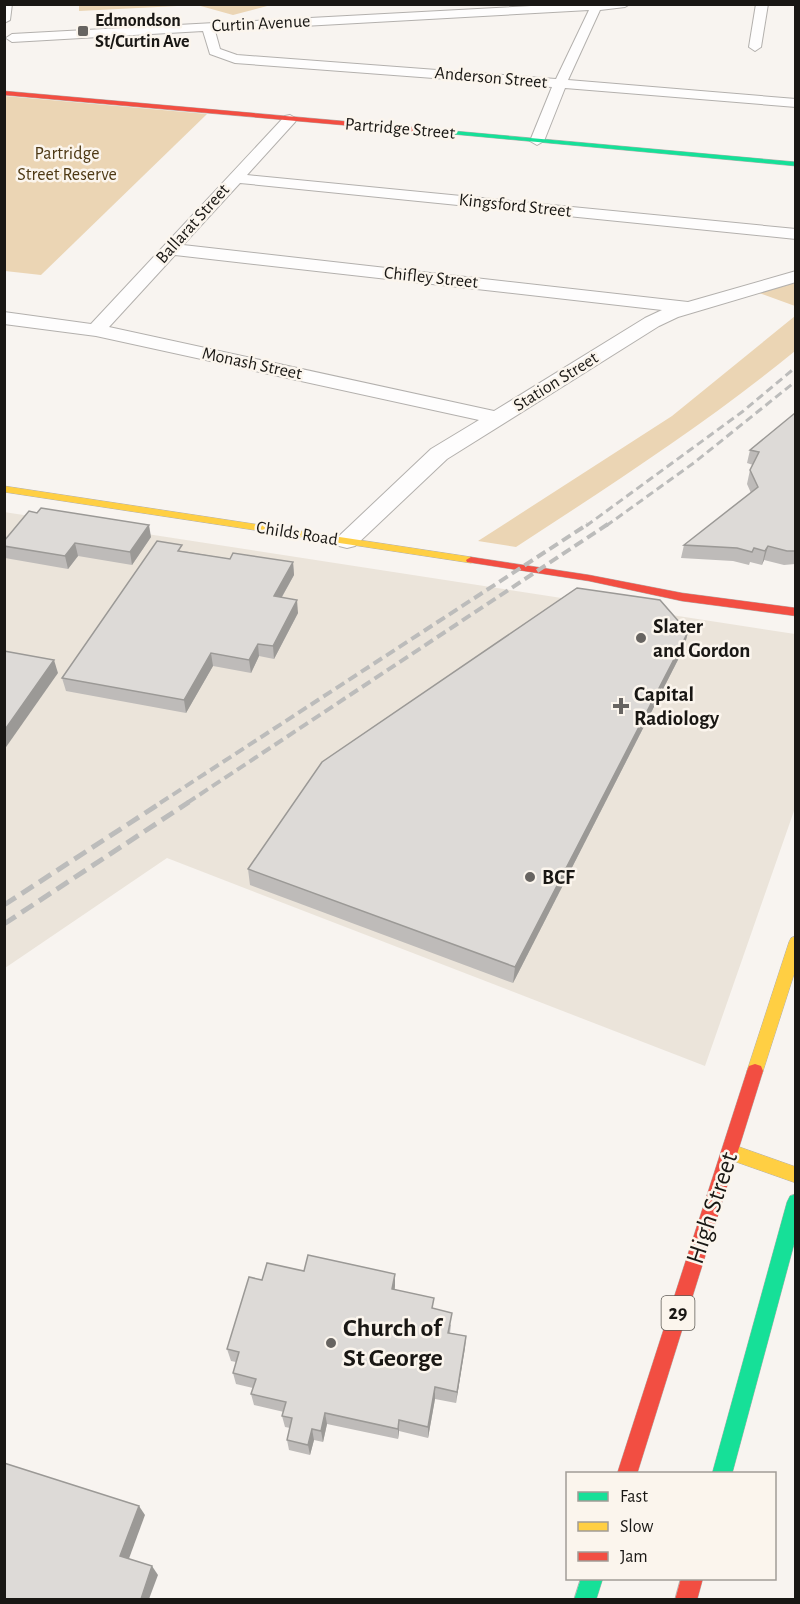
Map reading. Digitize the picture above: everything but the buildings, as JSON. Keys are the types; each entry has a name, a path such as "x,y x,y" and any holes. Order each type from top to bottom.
{"main road":[{"name":"Partridge Street","path":"4,93 795,164"},
{"name":"Childs Road","path":"4,489 589,578 682,597 795,612"},
{"name":"Childs Road","path":"589,578 653,577"},
{"name":"High Street","path":"627,1472 731,1152 795,942"},
{"path":"731,1152 795,1175"},
{"path":"722,1472 795,1202"},
{"path":"585,1599 591,1580"},
{"path":"686,1599 691,1580"}],"street":[{"path":"4,20 6,4"},
{"name":"Curtin Avenue","path":"8,37 624,4"},
{"path":"755,47 762,4"},
{"path":"537,141 544,114 584,35 594,7"},
{"path":"239,25 239,20 267,11"},
{"name":"Anderson Street","path":"208,27 214,51 235,59 309,63 795,103"},
{"name":"Ballarat Street","path":"96,330 290,119"},
{"name":"Kingsford Street","path":"236,178 795,234"},
{"name":"Chifley Street","path":"171,249 691,308"},
{"name":"Station Street","path":"347,541 428,463 650,324 670,314 795,276"},
{"path":"631,301 649,313 650,324"},
{"name":"Monash Street","path":"4,318 96,330 498,418"}],"shaded area":[{"path":"4,512 795,634 795,808 705,1066 167,858 5,968"}],"green space":[{"path":"79,4 271,5 233,15 197,5 79,11"},
{"name":"Partridge Street Reserve","path":"5,96 207,114 41,275 5,271"},
{"path":"795,283 795,306 759,293"},
{"path":"795,316 795,351 693,428 516,547 478,541 672,416"}],"railway":[{"path":"586,526 742,412 796,367"},
{"path":"606,526 695,462 796,381"},
{"path":"160,803 588,524"},
{"path":"187,803 608,524"},
{"path":"4,905 162,802"},
{"path":"4,924 189,802"}],"traffic: fast":[{"path":"421,130 796,164"},
{"path":"723,1472 796,1202"},
{"path":"585,1600 591,1580"}],"traffic: slow":[{"path":"4,489 471,560"},
{"path":"755,1071 796,942"},
{"path":"731,1152 796,1175"}],"traffic: jam":[{"path":"4,93 421,130"},
{"path":"471,560 589,578 682,597 796,612"},
{"path":"628,1472 755,1071"},
{"path":"686,1600 691,1580"}],"place":[{"name":"Edmondson St/Curtin Ave","path":"83,31"},
{"name":"Slater and Gordon","path":"641,638"},
{"name":"Capital Radiology","path":"621,706"},
{"name":"BCF","path":"530,877"},
{"name":"Church of St George","path":"331,1343"}]}
